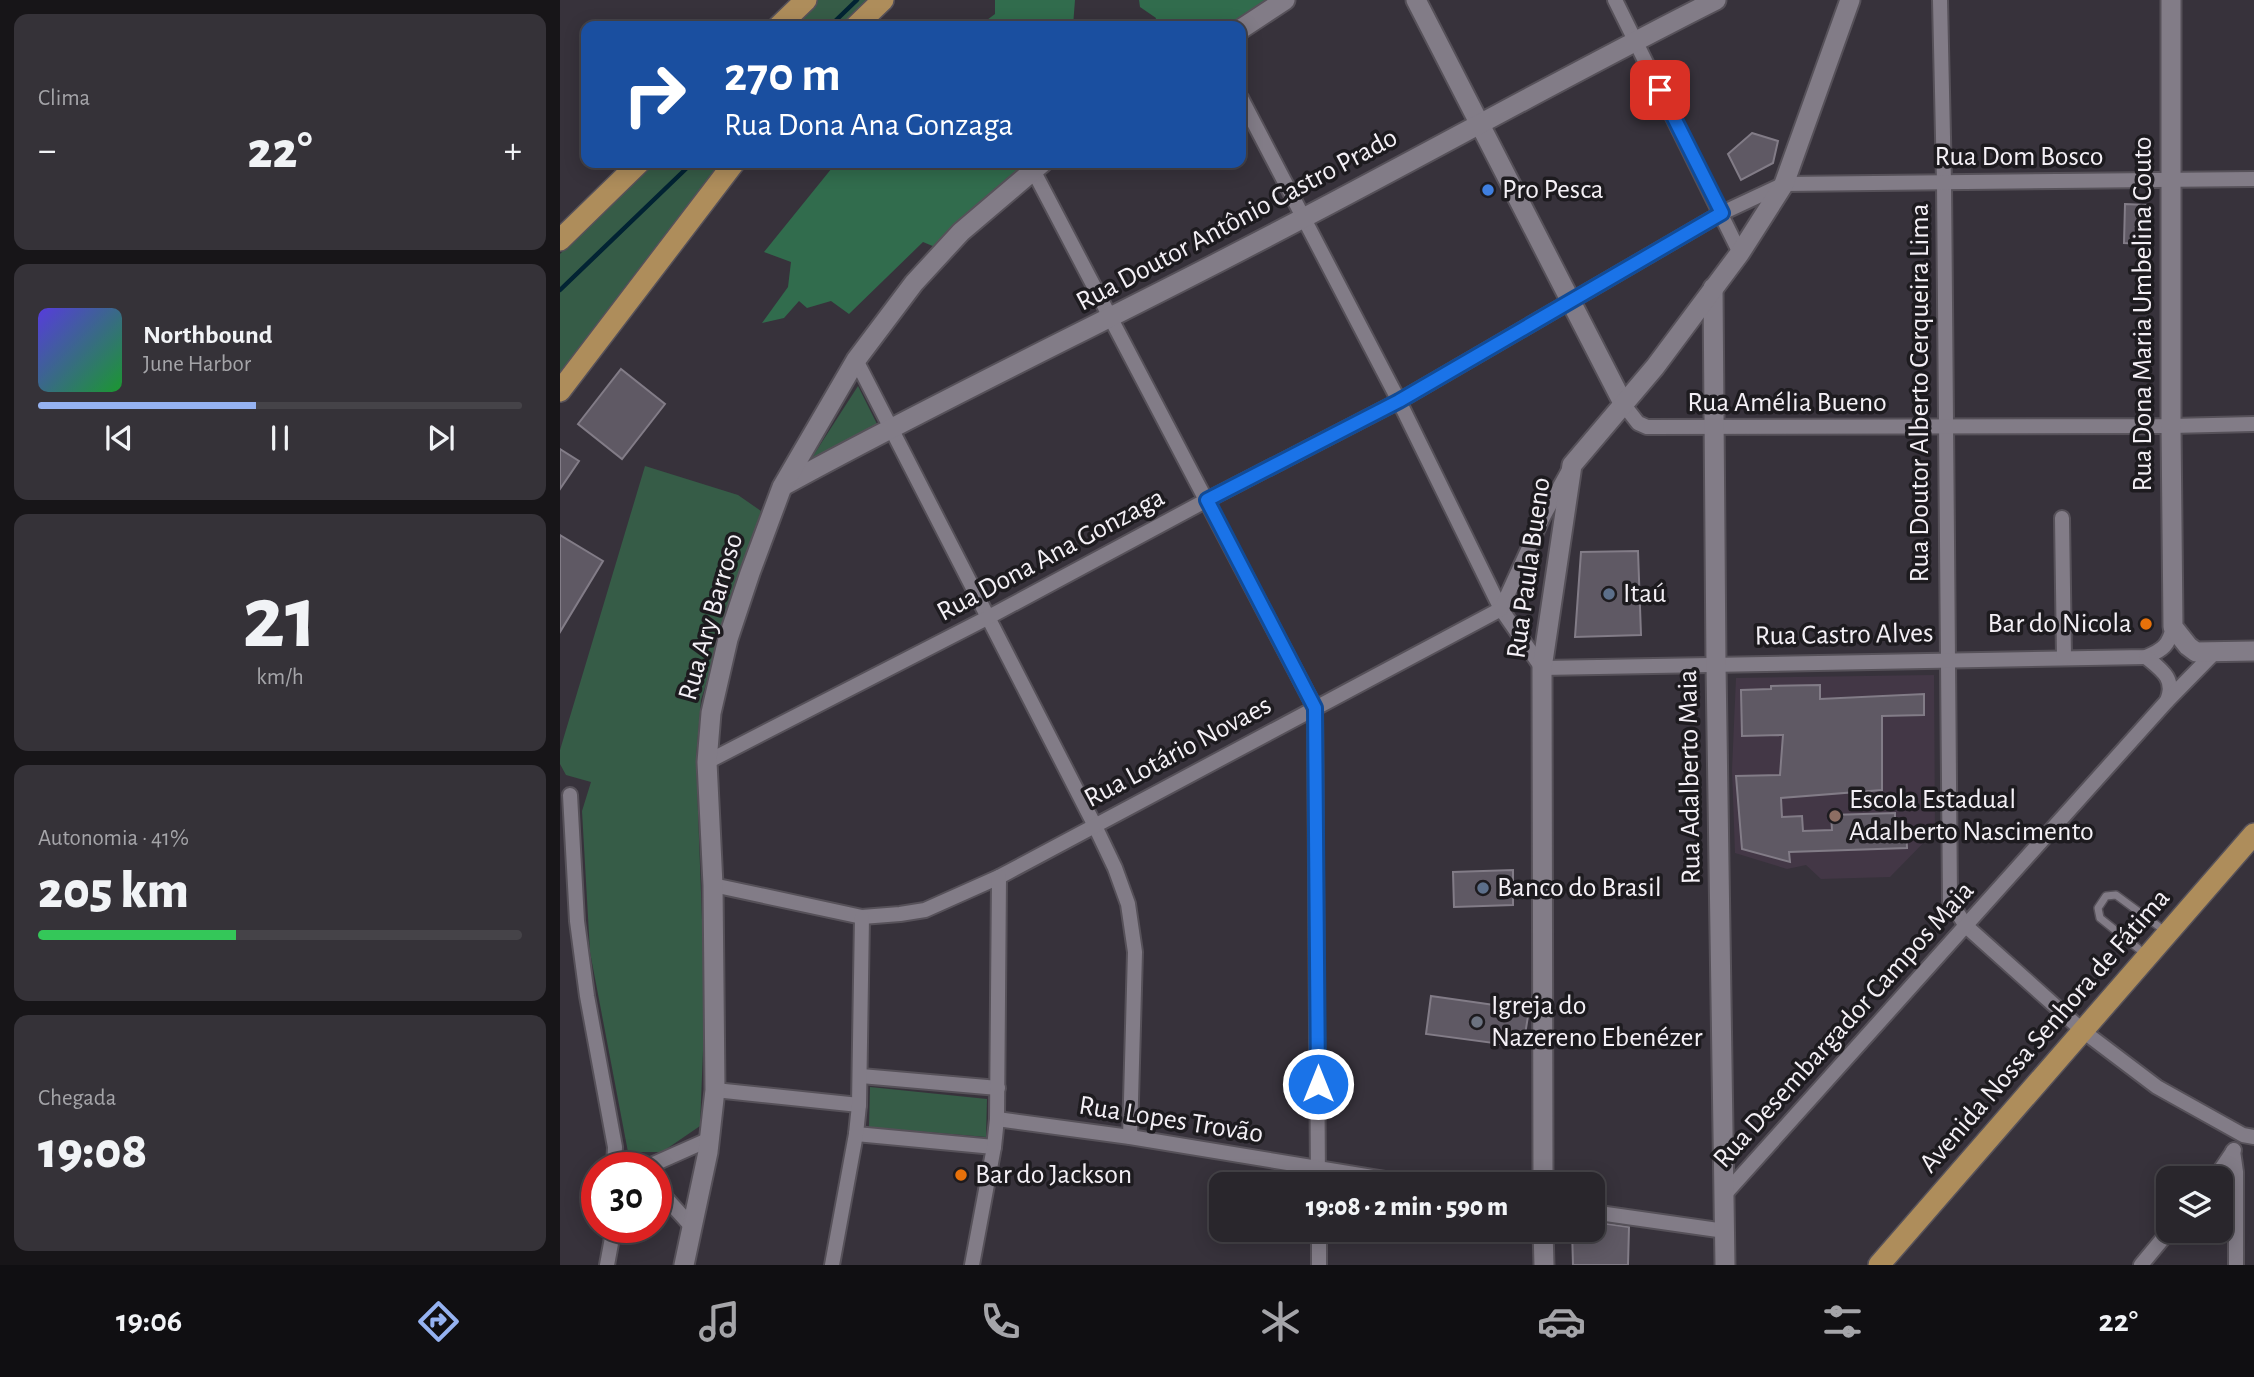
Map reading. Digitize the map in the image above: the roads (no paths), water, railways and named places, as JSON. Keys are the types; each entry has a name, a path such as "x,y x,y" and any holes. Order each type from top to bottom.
{"main road":[{"path":"784,21 806,0"},
{"path":"861,21 883,0"},
{"path":"1246,26 1285,0"},
{"path":"1416,0 1624,405"},
{"name":"Rua Doutor Antônio Castro Prado","path":"782,487 891,427 1110,319 1304,218 1716,0"},
{"name":"Rua Paula Bueno","path":"1543,1172 1542,668 1572,465 1624,405 1740,253 1784,184 1850,0"},
{"name":"Rua Dona Maria Umbelina Couto","path":"2171,0 2173,627"},
{"path":"560,240 634,168"},
{"path":"560,390 730,168"},
{"name":"Rua Ary Barroso","path":"684,1265 710,1139 715,1090 713,885 707,762 711,713 728,639 782,487 856,360 914,284 961,232 1036,168"},
{"name":"Rua Adalberto Maia","path":"1713,288 1725,1265"},
{"path":"2173,627 2196,652 2254,651"},
{"name":"Avenida Nossa Senhora de Fátima","path":"1879,1265 2254,834"},
{"path":"1544,1242 1544,1265"}],"street":[{"path":"1615,0 1740,253"},
{"name":"Rua Doutor Alberto Cerqueira Lima","path":"1940,0 1950,901 1966,926 2083,1031 2157,1087 2249,1136"},
{"path":"1246,108 1399,401 1501,609 1542,668"},
{"path":"1037,168 1110,319 1315,708 1318,1172"},
{"name":"Rua Dom Bosco","path":"1784,184 2254,179"},
{"name":"Rua Dona Ana Gonzaga","path":"707,762 1399,401 1722,213 1784,184"},
{"path":"856,360 1094,824 1115,868 1128,904 1135,952 1130,1137"},
{"name":"Rua Amélia Bueno","path":"1624,405 1638,423 1647,427 2254,424"},
{"path":"1501,609 1543,517 1572,465"},
{"path":"2062,518 2064,658"},
{"name":"Rua Lotário Novaes","path":"713,885 862,917 925,910 999,877 1501,609"},
{"path":"2167,701 2171,691 2167,674 2146,657 2166,647 2173,627"},
{"path":"2167,701 2214,653"},
{"name":"Rua Castro Alves","path":"1542,668 2146,657"},
{"name":"Rua Desembargador Campos Maia","path":"1725,1195 2167,701"},
{"path":"570,795 577,921 587,996 616,1152"},
{"path":"972,1265 994,1147 996,1119 999,877"},
{"path":"832,1265 859,1105 862,917"},
{"path":"861,1076 998,1088"},
{"path":"715,1090 859,1105"},
{"name":"Rua Lopes Trovão","path":"996,1119 1130,1137 1347,1172"},
{"path":"856,1134 994,1147"},
{"path":"2223,1166 2233,1151 2249,1136"},
{"path":"672,1156 710,1139"},
{"path":"2233,1151 2236,1172 2236,1265"},
{"path":"672,1205 693,1228"},
{"path":"1605,1214 1725,1231"},
{"path":"1319,1242 1319,1265"},
{"path":"607,1265 611,1243"},
{"path":"2141,1265 2159,1243"}],"lane":[{"path":"2148,957 2099,918 2098,908 2106,896 2116,895 2168,933"}],"waterway":[{"path":"835,21 857,0"},
{"path":"560,290 687,168"}],"place":[{"name":"Pro Pesca","path":"1488,190"},
{"name":"Itaú","path":"1609,594"},
{"name":"Bar do Nicola","path":"2146,624"},
{"name":"Escola Estadual Adalberto Nascimento","path":"1835,816"},
{"name":"Banco do Brasil","path":"1483,888"},
{"name":"Igreja do Nazereno Ebenézer","path":"1477,1022"},
{"name":"Bar do Jackson","path":"961,1175"}]}
